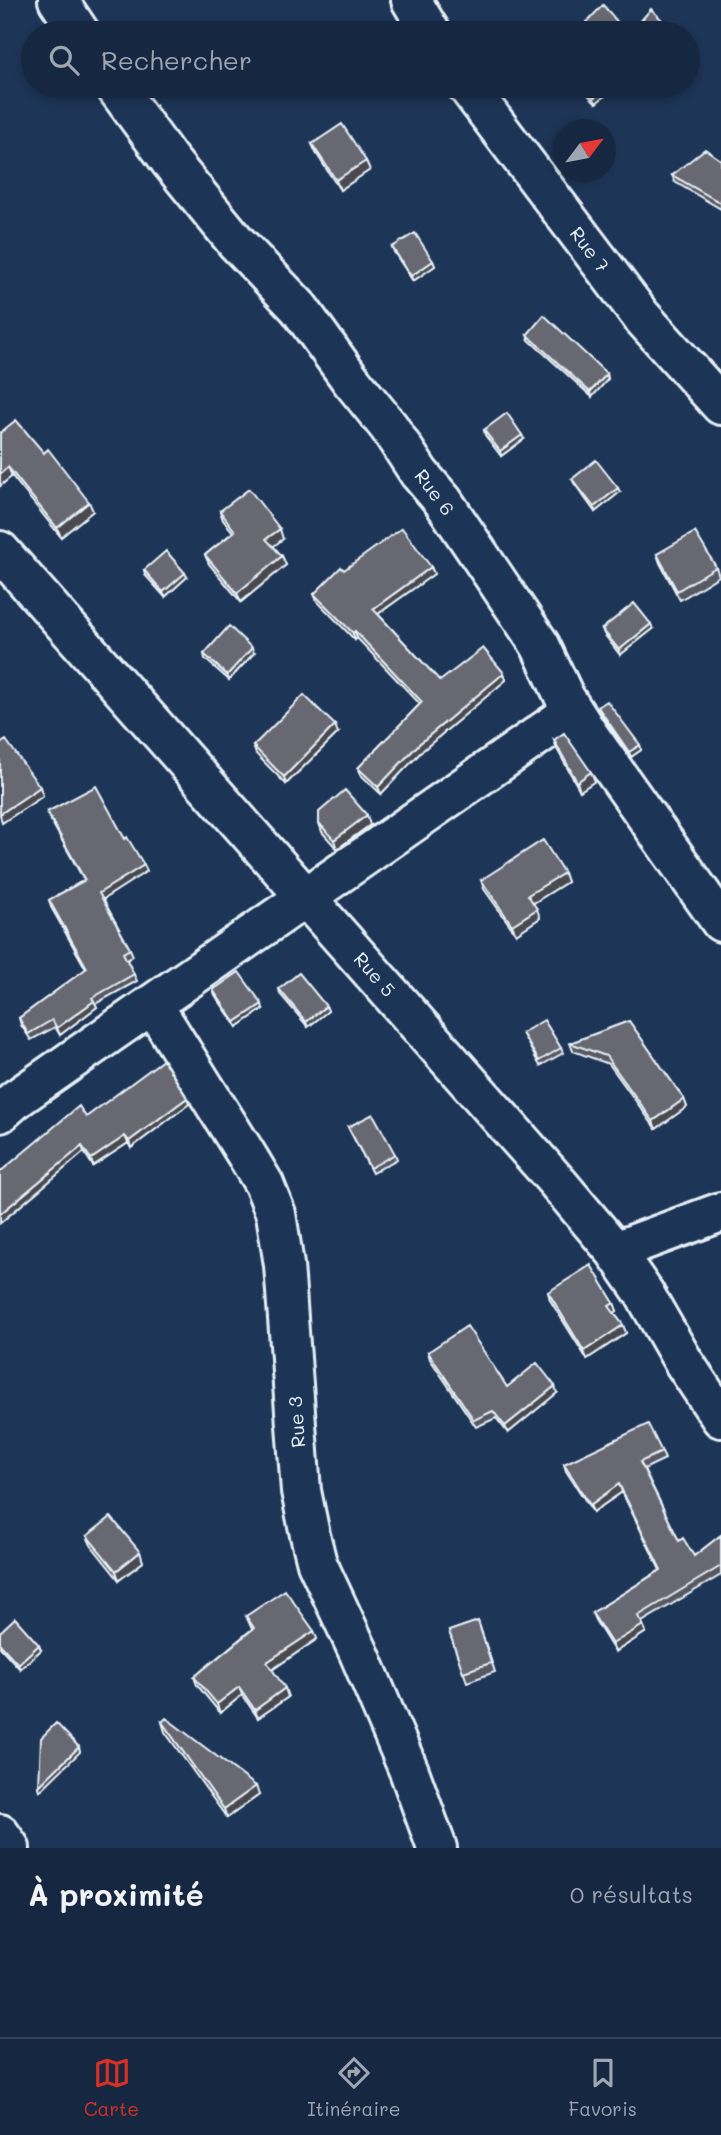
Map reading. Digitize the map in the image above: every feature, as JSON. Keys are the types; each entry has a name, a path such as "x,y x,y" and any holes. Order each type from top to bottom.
{"street":[{"path":"58,0 72,21"},
{"path":"411,0 424,21"},
{"name":"Rue 6","path":"124,98 170,161 236,242 299,308 394,434 419,473 443,501 540,645 573,711 721,922"},
{"name":"Rue 7","path":"476,98 641,316 721,405"},
{"name":"Rue 5","path":"0,551 307,896 615,1251 721,1418"},
{"path":"5,1097 153,1005 573,711"},
{"name":"Rue 3","path":"153,1005 264,1184 276,1213 284,1265 300,1491 312,1544 317,1563 410,1771 438,1848"},
{"path":"615,1251 721,1212"},
{"path":"0,1834 10,1848"}],"building":[{"path":"603,5 617,21 588,21"},
{"path":"651,9 663,21 640,21"},
{"path":"342,124 366,161 336,180 312,144"},
{"path":"705,149 721,160 721,203 672,175"},
{"path":"415,233 433,261 411,276 392,247"},
{"path":"544,315 607,374 590,392 527,335"},
{"path":"507,413 522,435 500,451 484,430"},
{"path":"16,420 44,453 48,449 89,502 57,528 8,467 0,474 0,433"},
{"path":"596,460 618,488 594,507 572,479"},
{"path":"249,489 280,529 266,539 282,556 237,593 205,555 235,531 220,511"},
{"path":"402,528 431,567 373,609 440,681 483,648 504,673 419,744 378,787 358,768 422,702 355,631 353,633 314,594 341,567 344,570"},
{"path":"695,532 716,567 677,591 657,554"},
{"path":"166,551 185,573 163,592 144,570"},
{"path":"634,603 651,624 619,650 602,629"},
{"path":"229,626 252,648 227,675 204,654"},
{"path":"304,695 335,725 284,777 253,746"},
{"path":"607,701 640,745 629,752 598,707"},
{"path":"564,733 591,772 577,782 554,740"},
{"path":"6,740 40,787 0,814 0,744"},
{"path":"96,786 125,839 127,837 144,865 99,893 130,949 123,953 134,974 92,998 94,1001 57,1028 52,1020 28,1034 19,1018 87,968 49,900 85,880 47,812"},
{"path":"345,790 367,815 334,840 319,823 319,812"},
{"path":"543,840 564,873 528,895 537,909 512,925 481,880"},
{"path":"239,972 262,1004 235,1022 213,990"},
{"path":"299,973 326,1006 306,1022 279,989"},
{"path":"544,1020 561,1048 539,1061 522,1033"},
{"path":"629,1021 684,1099 653,1121 606,1056 570,1043"},
{"path":"163,1060 187,1098 129,1141 125,1136 91,1159 82,1146 0,1214 0,1172 79,1106 86,1117"},
{"path":"373,1114 395,1154 370,1168 348,1127"},
{"path":"591,1265 614,1303 609,1306 623,1325 584,1351 548,1292"},
{"path":"467,1326 507,1387 537,1363 555,1386 505,1426 493,1411 474,1420 428,1352"},
{"path":"648,1424 662,1452 640,1462 679,1541 683,1538 694,1556 721,1535 721,1566 638,1616 643,1625 612,1644 592,1613 661,1570 619,1484 590,1505 564,1464"},
{"path":"111,1517 140,1552 116,1571 87,1536"},
{"path":"285,1590 314,1631 267,1662 285,1688 255,1710 239,1687 217,1704 194,1677 254,1628 246,1616"},
{"path":"15,1618 39,1645 18,1664 0,1644 0,1632"},
{"path":"478,1621 491,1663 463,1672 449,1631"},
{"path":"166,1718 256,1786 224,1809 162,1722"},
{"path":"56,1723 79,1747 39,1786 41,1738"}]}
